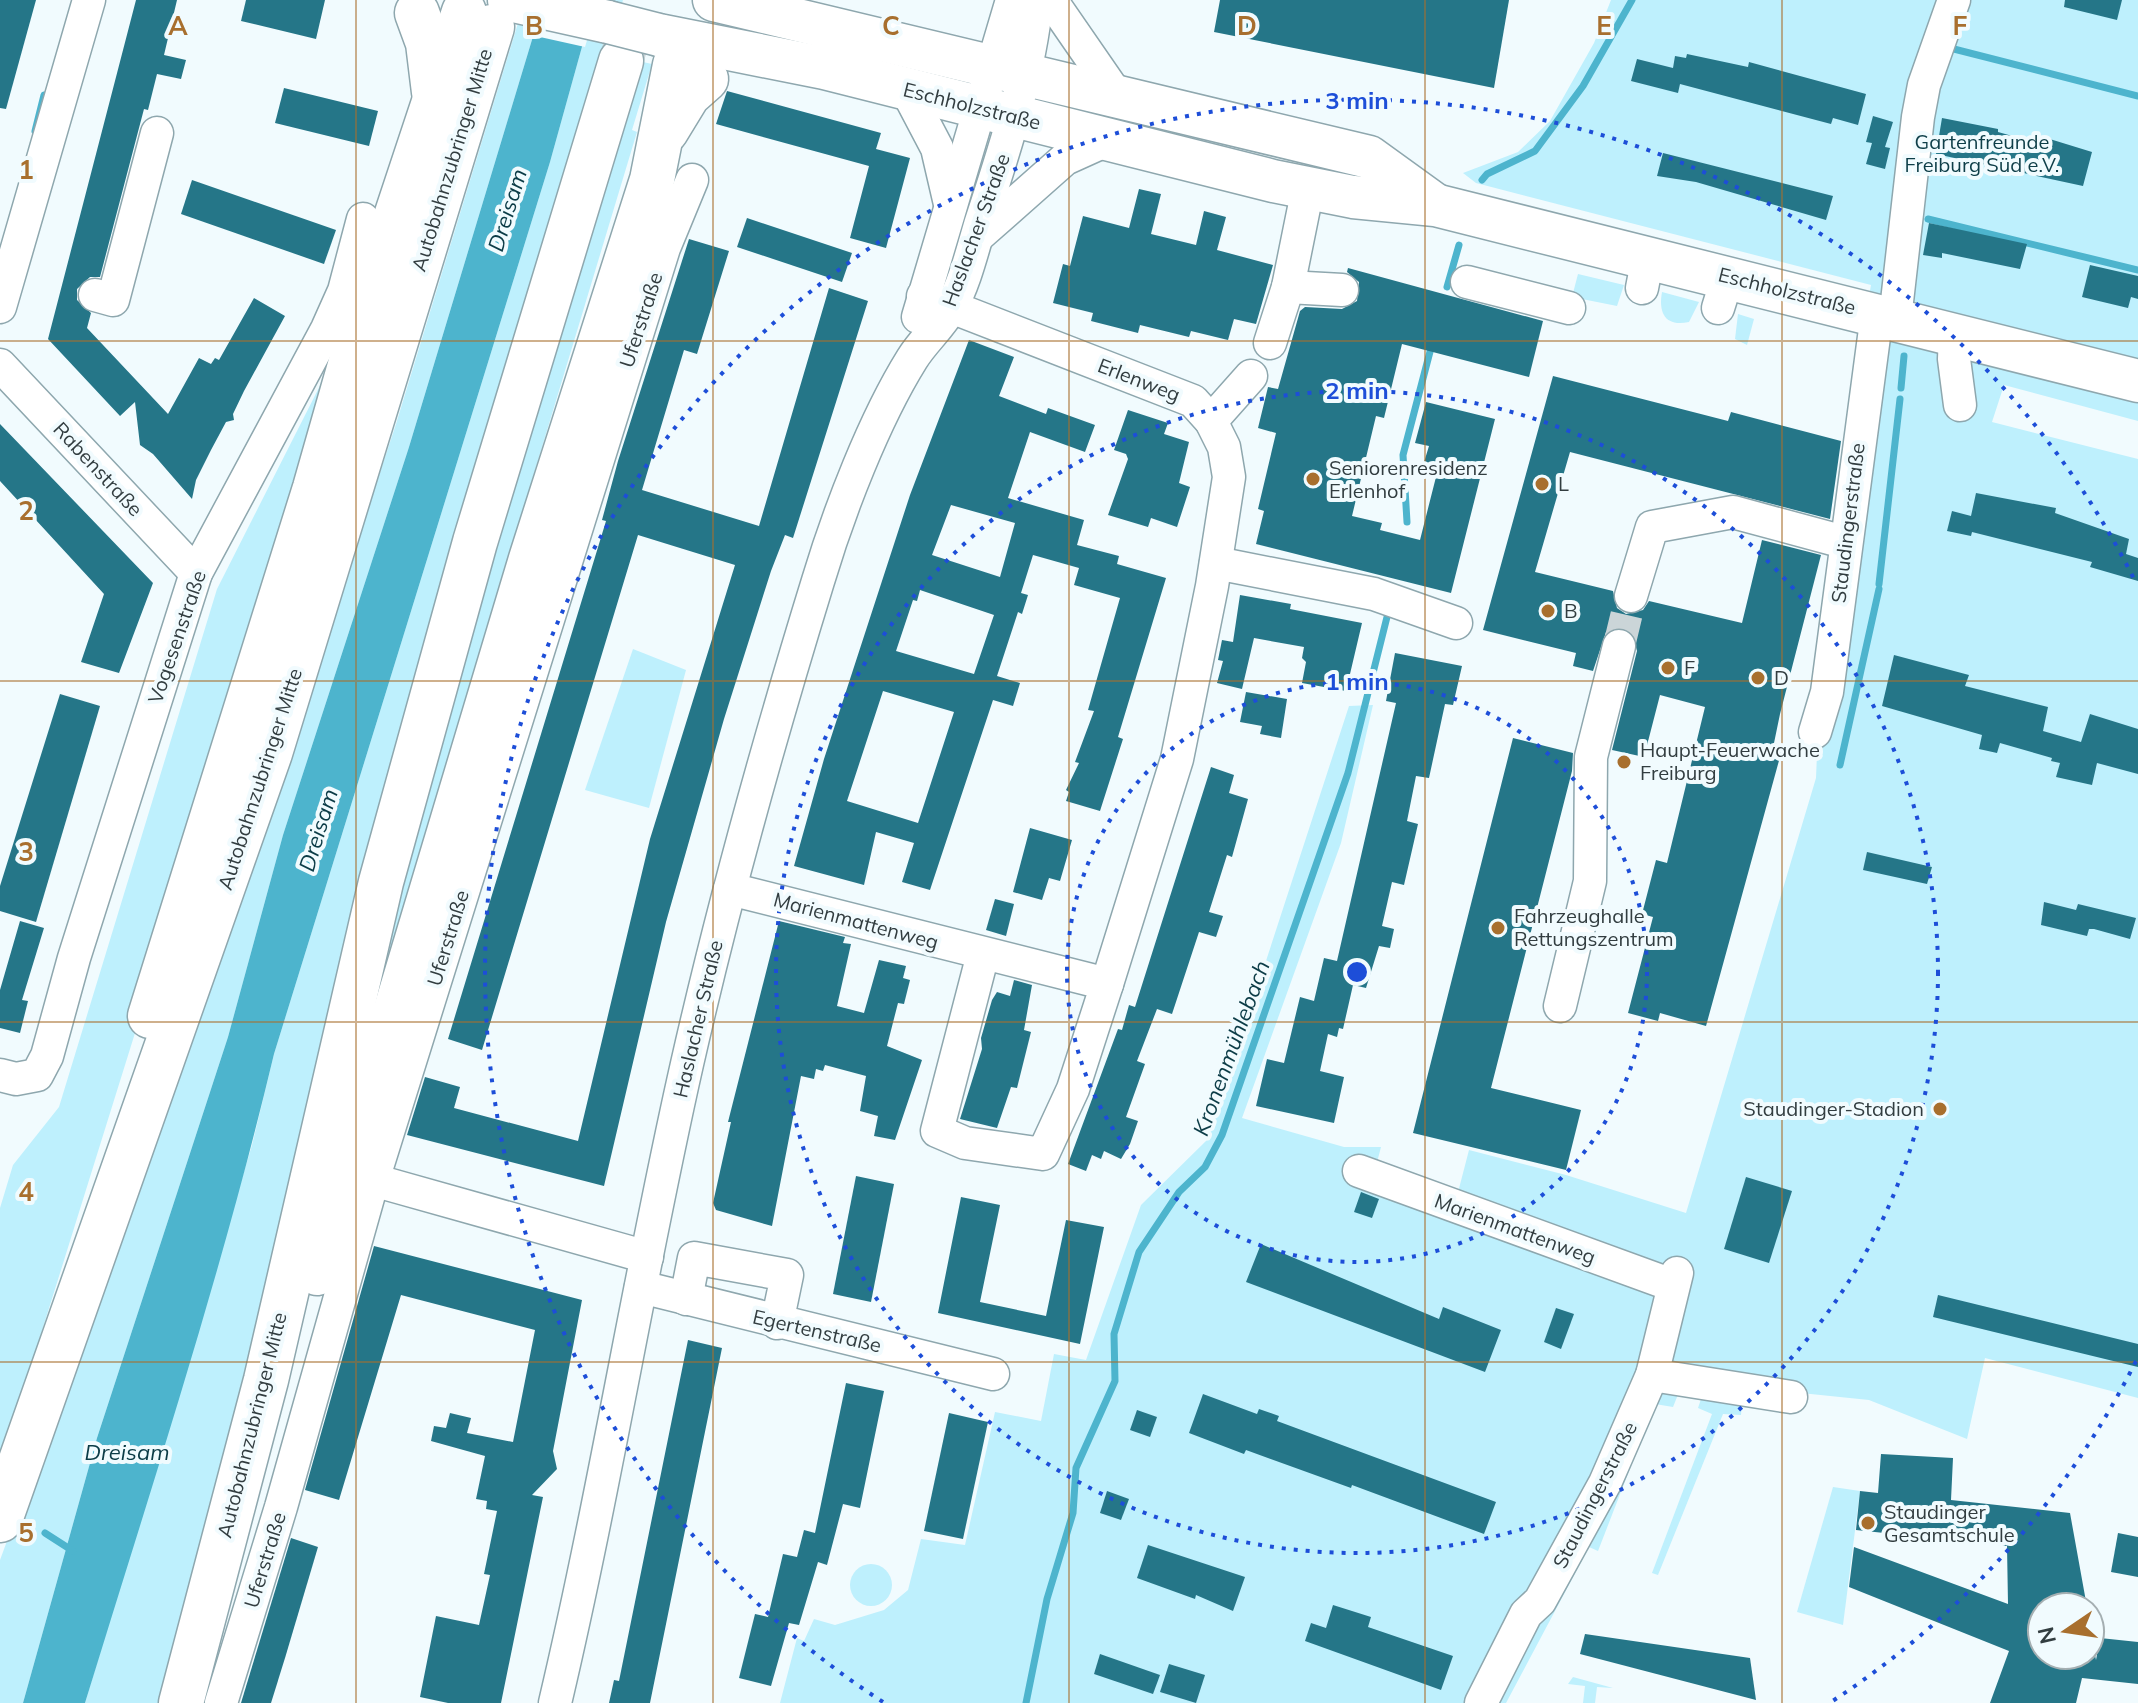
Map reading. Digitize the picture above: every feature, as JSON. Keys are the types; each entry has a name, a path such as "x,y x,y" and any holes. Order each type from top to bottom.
{"highway":[{"path":"411,7 428,43 435,102"},
{"path":"113,1205 120,1116 192,872 315,488 370,295 435,102 483,10"},
{"name":"Autobahnzubringer Mitte","path":"0,1520 270,753 483,10"},
{"path":"266,1380 316,1276 663,136 688,95 680,55"},
{"name":"Autobahnzubringer Mitte","path":"181,1703 266,1380 381,882 475,542 621,61"}],"main road":[{"path":"483,10 680,55 693,0"},
{"name":"Eschholzstraße","path":"714,0 783,9 1008,70 1369,157 1435,205"},
{"name":"Eschholzstraße","path":"680,55 751,53 1308,188 1353,197 1435,205 1645,273 1723,292 1886,317 2138,381"}],"street":[{"path":"0,307 89,0"},
{"name":"Haslacher Straße","path":"555,1703 686,1067 730,889 822,568 881,421 937,302 976,238 1013,116 1008,70 1012,0"},
{"name":"Haslacher Straße","path":"1008,70 1037,0"},
{"path":"1051,0 1118,97"},
{"name":"Staudingerstraße","path":"1815,732 1827,692 1844,542 1886,317 1924,85 1954,0"},
{"path":"906,89 937,148 950,205"},
{"path":"1013,116 1065,159"},
{"name":"Haslacher Straße","path":"937,302 950,205 1013,116"},
{"path":"95,295 113,300 157,133"},
{"path":"976,238 1065,159 1107,140"},
{"name":"Uferstraße","path":"221,1703 281,1507 373,1180 664,248 692,180"},
{"path":"1270,343 1288,287 1308,188"},
{"name":"Vogesenstraße","path":"0,1075 16,1079 37,1075 47,1056 82,929 196,573 327,329 344,291 363,219"},
{"path":"1467,282 1569,308"},
{"path":"1288,287 1342,290"},
{"name":"Erlenweg","path":"937,302 1193,401 1211,421 1224,447 1229,477 1216,563 1177,759 1107,984"},
{"path":"1955,334 1954,359 1960,405"},
{"name":"Rabenstraße","path":"0,365 196,573"},
{"path":"1211,421 1251,376"},
{"path":"1631,596 1652,527 1682,519 1733,512 1844,542"},
{"path":"1216,563 1374,594 1456,623"},
{"path":"1560,1006 1590,881 1591,757 1619,646"},
{"name":"Marienmattenweg","path":"730,889 1107,984"},
{"path":"983,954 937,1131 965,1143 1043,1154 1073,1089 1107,984"},
{"name":"Marienmattenweg","path":"1359,1171 1675,1279"},
{"name":"Egertenstraße","path":"373,1180 644,1272 686,1299 993,1374"},
{"path":"686,1299 694,1258 787,1275 777,1323"},
{"name":"Staudingerstraße","path":"1481,1703 1526,1614 1540,1601 1605,1483 1652,1375 1675,1279"},
{"path":"1652,1375 1791,1397"}],"green space":[{"path":"525,0 544,0 409,447 283,835 228,1037 97,1438 23,1703 0,1703 0,1560 199,1020 396,424"},
{"path":"595,0 623,0 527,311 164,1703 85,1703 252,1145 274,1054 550,162"},
{"name":"Gartenfreunde Freiburg Süd e.V.","path":"1611,0 2138,0 2138,421 2004,385 1992,422 2138,459 2138,1398 1985,1358 1967,1439 1869,1400 1801,1393 1657,1391 1679,1392 1673,1407 1655,1404 1598,1551 1589,1547 1506,1703 780,1703 797,1638 804,1641 814,1619 835,1625 884,1610 908,1590 921,1539 965,1545 995,1412 1041,1421 1054,1354 1086,1360 1141,1205 1208,1139 1349,706 1373,705 1341,843 1242,1118 1344,1147 1381,1147 1374,1174 1456,1200 1469,1150 1566,1175 1686,1213 1816,778 1817,754 1837,669 1860,346 1871,285 1476,183 1463,173 1518,152 1550,121 1594,43"},
{"path":"643,62 652,64 632,130 637,132 511,550 341,1148 440,719"},
{"path":"1578,274 1624,285 1617,306 1572,297"},
{"path":"1662,292 1699,302 1689,322 1675,323 1665,317 1661,307"},
{"path":"1738,314 1754,319 1747,345 1735,339"},
{"path":"336,354 266,614 0,1465 0,1208 13,1165 59,1107 217,589"},
{"path":"633,649 686,670 649,808 585,790"},
{"path":"1702,1396 1742,1403 1741,1415 1723,1414 1658,1575 1652,1573 1712,1414 1698,1408"},
{"path":"1833,1487 1860,1491 1843,1625 1797,1612"},
{"path":"871,1564 886,1570 892,1585 886,1600 871,1606 856,1600 850,1585 856,1570"},
{"path":"1573,1677 1613,1688 1597,1687 1595,1703 1583,1703 1585,1686 1568,1684"}],"water":[{"name":"Dreisam","path":"544,0 595,0 550,162 274,1054 232,1218 160,1461 85,1703 23,1703 97,1438 228,1037 283,835 409,447"}],"pier":[{"path":"540,0 599,0 585,47 531,35"}],"building":[{"path":"0,0 36,0 6,109 0,108"},
{"path":"136,0 177,0 164,55 186,60 181,79 157,74 148,110 144,109 100,277 90,277 77,289 77,300 91,313 87,328 168,414 199,358 211,364 215,358 219,360 254,298 285,316 244,391 233,414 234,420 226,422 211,450 196,480 192,499 153,454 140,445 135,402 120,416 48,339"},
{"path":"246,0 325,0 316,39 241,21"},
{"path":"1220,0 1509,0 1494,88 1214,32"},
{"path":"2065,0 2122,0 2117,20 2064,7"},
{"path":"1687,54 1748,67 1749,62 1866,94 1858,125 1833,118 1831,124 1680,84 1678,93 1631,81 1637,59 1673,68 1675,56 1686,58"},
{"path":"284,88 378,111 369,146 275,123"},
{"path":"727,91 881,133 876,149 910,158 886,248 850,238 869,166 716,124"},
{"path":"1873,116 1893,122 1885,147 1890,148 1885,169 1866,164 1872,143 1866,142"},
{"path":"1942,118 1998,129 1998,132 2038,143 2040,136 2092,152 2083,186 1936,154"},
{"path":"1663,153 1833,196 1826,220 1696,182 1657,176"},
{"path":"192,180 336,230 324,264 181,214"},
{"path":"1139,189 1161,194 1151,234 1196,245 1204,211 1226,217 1217,250 1273,265 1256,324 1234,319 1228,340 1191,331 1189,337 1140,325 1138,333 1091,321 1093,313 1053,303 1063,264 1070,266 1083,216 1129,228"},
{"path":"747,218 852,253 842,282 737,247"},
{"path":"1929,223 2027,244 2020,269 1942,253 1942,258 1923,255"},
{"path":"689,239 729,251 697,354 684,350 642,490 759,526 829,288 868,301 793,538 785,535 771,571 724,719 666,922 604,1186 407,1135 425,1077 460,1087 454,1108 578,1141 650,839 735,565 638,535 482,1050 448,1039 606,521 602,520 618,461"},
{"path":"2090,265 2138,276 2138,299 2131,297 2128,308 2082,297"},
{"name":"Seniorenresidenz Erlenhof","path":"1348,268 1543,321 1529,377 1402,344 1384,418 1376,416 1352,516 1382,523 1380,530 1420,540 1436,477 1421,472 1429,446 1415,443 1426,402 1495,419 1451,593 1256,544 1264,511 1258,509 1276,433 1258,428 1268,387 1278,389 1300,311 1305,307 1342,309 1357,301 1359,282 1347,272"},
{"path":"969,340 1014,357 999,396 1046,414 1048,408 1095,425 1085,452 1030,432 1008,498 1084,520 1077,545 1119,556 1117,564 1166,578 1118,737 1123,739 1100,811 1066,801 1069,792 1066,790 1079,763 1075,762 1094,711 1088,710 1120,598 1074,585 1079,568 1033,555 1021,593 1028,595 1022,614 1018,612 997,676 1020,683 1013,706 993,700 930,890 902,882 914,843 876,832 864,885 794,866 824,759 910,495","holes":["951,505 1015,523 1000,577 932,555","920,590 994,615 974,674 896,651 913,600 917,601","883,691 954,712 918,823 847,801"]},
{"path":"1553,376 1728,421 1731,412 1841,441 1830,519 1570,452 1535,572 1613,591 1617,608 1626,614 1643,610 1649,601 1742,623 1762,540 1821,555 1774,743 1783,746 1706,1026 1660,1013 1658,1021 1628,1013 1653,917 1642,914 1656,860 1667,863 1705,707 1660,695 1644,757 1612,750 1637,651 1632,632 1615,628 1606,632 1593,671 1573,666 1576,653 1483,630"},
{"path":"1128,410 1168,423 1164,434 1189,442 1179,483 1190,487 1177,527 1151,518 1148,527 1108,515 1128,459 1126,454 1114,450"},
{"path":"0,424 153,583 119,673 81,662 104,594 0,481"},
{"path":"1976,493 2056,508 2055,513 2129,539 2126,554 2138,558 2138,581 2090,567 2092,562 1972,532 1971,536 1947,531 1952,511 1971,516"},
{"path":"1240,595 1291,604 1290,609 1362,623 1346,691 1302,683 1306,662 1302,658 1304,647 1254,638 1242,689 1217,683 1223,661 1218,660 1222,640 1233,642"},
{"path":"1395,653 1462,666 1453,705 1445,704 1429,778 1416,776 1407,821 1418,824 1404,885 1392,882 1382,926 1394,929 1390,948 1379,946 1366,988 1353,985 1343,1029 1339,1028 1337,1037 1328,1034 1320,1071 1344,1077 1334,1123 1256,1106 1267,1059 1284,1063 1300,997 1314,1001 1324,958 1337,961 1396,703 1386,701"},
{"path":"1894,655 1969,675 1965,686 2048,707 2043,731 2081,742 2090,714 2138,729 2138,774 2097,763 2092,785 2056,777 2060,763 2051,761 2052,758 2000,743 1997,753 1979,749 1982,735 1882,706"},
{"path":"1246,692 1287,699 1281,738 1260,734 1262,726 1240,722"},
{"path":"60,694 100,706 36,922 0,911 0,886"},
{"name":"Fahrzeughalle Rettungszentrum","path":"1513,738 1573,753 1572,771 1491,1088 1581,1110 1566,1170 1413,1133"},
{"path":"1211,767 1234,775 1229,793 1248,799 1232,857 1227,855 1209,912 1223,916 1216,937 1199,932 1172,1014 1157,1009 1137,1061 1145,1064 1126,1117 1138,1121 1130,1144 1121,1159 1104,1151 1101,1159 1092,1155 1086,1171 1068,1164 1118,1029 1122,1030 1129,1005 1135,1007"},
{"path":"1030,828 1072,840 1060,881 1049,878 1042,900 1013,892"},
{"path":"1867,852 1932,867 1927,884 1863,870"},
{"path":"995,899 1014,904 1006,936 986,930"},
{"path":"2044,902 2076,910 2078,904 2136,918 2130,939 2094,929 2089,929 2087,936 2041,925"},
{"path":"20,921 44,928 22,1000 28,1001 20,1033 0,1028 0,990"},
{"path":"779,921 845,937 843,943 851,944 837,1006 864,1013 879,960 906,966 903,978 910,980 904,1004 898,1003 887,1046 922,1060 895,1140 874,1136 878,1116 860,1111 866,1076 825,1065 823,1071 816,1069 814,1079 801,1076 772,1226 716,1210 713,1203 731,1122 728,1122"},
{"path":"1014,980 1032,985 1024,1030 1031,1032 1017,1088 1011,1087 997,1128 960,1119 982,1049 981,1038 992,1000 997,992 1010,996"},
{"path":"856,1176 894,1184 871,1302 833,1294"},
{"path":"1746,1177 1792,1191 1769,1263 1724,1249"},
{"path":"1361,1192 1379,1199 1372,1218 1354,1212"},
{"path":"961,1197 1000,1205 980,1302 1046,1316 1066,1220 1104,1227 1080,1344 938,1313"},
{"path":"1261,1244 1439,1319 1443,1307 1501,1330 1485,1372 1246,1282"},
{"path":"374,1246 582,1300 553,1451 557,1469 532,1495 543,1497 501,1703 448,1703 420,1697 436,1616 479,1625 490,1575 484,1574 497,1511 486,1509 487,1501 476,1499 485,1456 431,1441 434,1426 446,1428 450,1413 471,1418 467,1433 513,1442 535,1330 401,1295 339,1500 305,1490"},
{"path":"1938,1295 2138,1344 2138,1367 1933,1317"},
{"path":"1556,1308 1574,1314 1561,1349 1544,1342"},
{"path":"688,1340 722,1348 650,1703 609,1703 614,1680 619,1681"},
{"path":"846,1383 884,1391 860,1508 843,1504 827,1565 818,1562 799,1625 789,1623 771,1686 739,1678 755,1614 768,1617 783,1554 797,1557 804,1530 815,1533"},
{"path":"1203,1394 1257,1414 1259,1409 1279,1416 1277,1421 1496,1502 1484,1534 1352,1485 1351,1488 1246,1450 1244,1454 1189,1433"},
{"path":"1137,1410 1157,1417 1150,1437 1130,1430"},
{"path":"949,1413 988,1422 963,1539 924,1531"},
{"path":"1881,1454 1953,1458 1951,1500 2070,1513 2084,1591 2026,1591 2026,1671 2106,1671 2106,1639 2138,1642 2138,1684 2082,1678 2076,1703 1990,1703 2009,1651 1849,1587 1854,1547 2008,1604 2007,1546 1856,1530 1860,1491 1878,1493"},
{"path":"1107,1491 1129,1499 1121,1520 1100,1513"},
{"path":"2118,1533 2138,1537 2138,1577 2111,1572"},
{"path":"291,1538 318,1547 285,1658 271,1703 241,1703"},
{"path":"1148,1545 1245,1577 1233,1611 1196,1595 1195,1599 1137,1578"},
{"path":"1333,1605 1371,1617 1368,1627 1453,1656 1441,1690 1305,1641 1311,1623 1326,1628"},
{"path":"1585,1634 1750,1658 1756,1700 1580,1654"},
{"path":"1100,1654 1160,1675 1153,1694 1094,1674"},
{"path":"1169,1664 1205,1675 1196,1703 1160,1692"}],"waterway":[{"name":"Kronenmühlebach","path":"1482,180 1487,174 1535,151 1583,86 1632,0"},
{"path":"1946,47 2138,96"},
{"path":"35,131 44,95"},
{"path":"1928,219 2138,270"},
{"name":"Kronenmühlebach","path":"1447,287 1459,245"},
{"name":"Kronenmühlebach","path":"1407,522 1403,455 1432,344"},
{"path":"1901,388 1904,356"},
{"path":"1879,584 1900,399"},
{"path":"1840,765 1879,589"},
{"name":"Kronenmühlebach","path":"1026,1703 1047,1599 1073,1513 1076,1468 1115,1381 1114,1334 1139,1252 1179,1192 1205,1167 1222,1135 1348,773 1387,617"},
{"path":"45,1533 73,1551"}],"tunnel":[{"path":"621,61 639,0"},
{"path":"1619,646 1631,596"}],"place":[{"name":"Seniorenresidenz Erlenhof","path":"1313,479"},
{"name":"L","path":"1542,484"},
{"name":"B","path":"1548,611"},
{"name":"F","path":"1668,668"},
{"name":"D","path":"1758,678"},
{"name":"Haupt-Feuerwache Freiburg","path":"1624,762"},
{"name":"Fahrzeughalle Rettungszentrum","path":"1498,928"},
{"name":"Staudinger-Stadion","path":"1940,1109"},
{"name":"Staudinger Gesamtschule","path":"1868,1523"}]}
